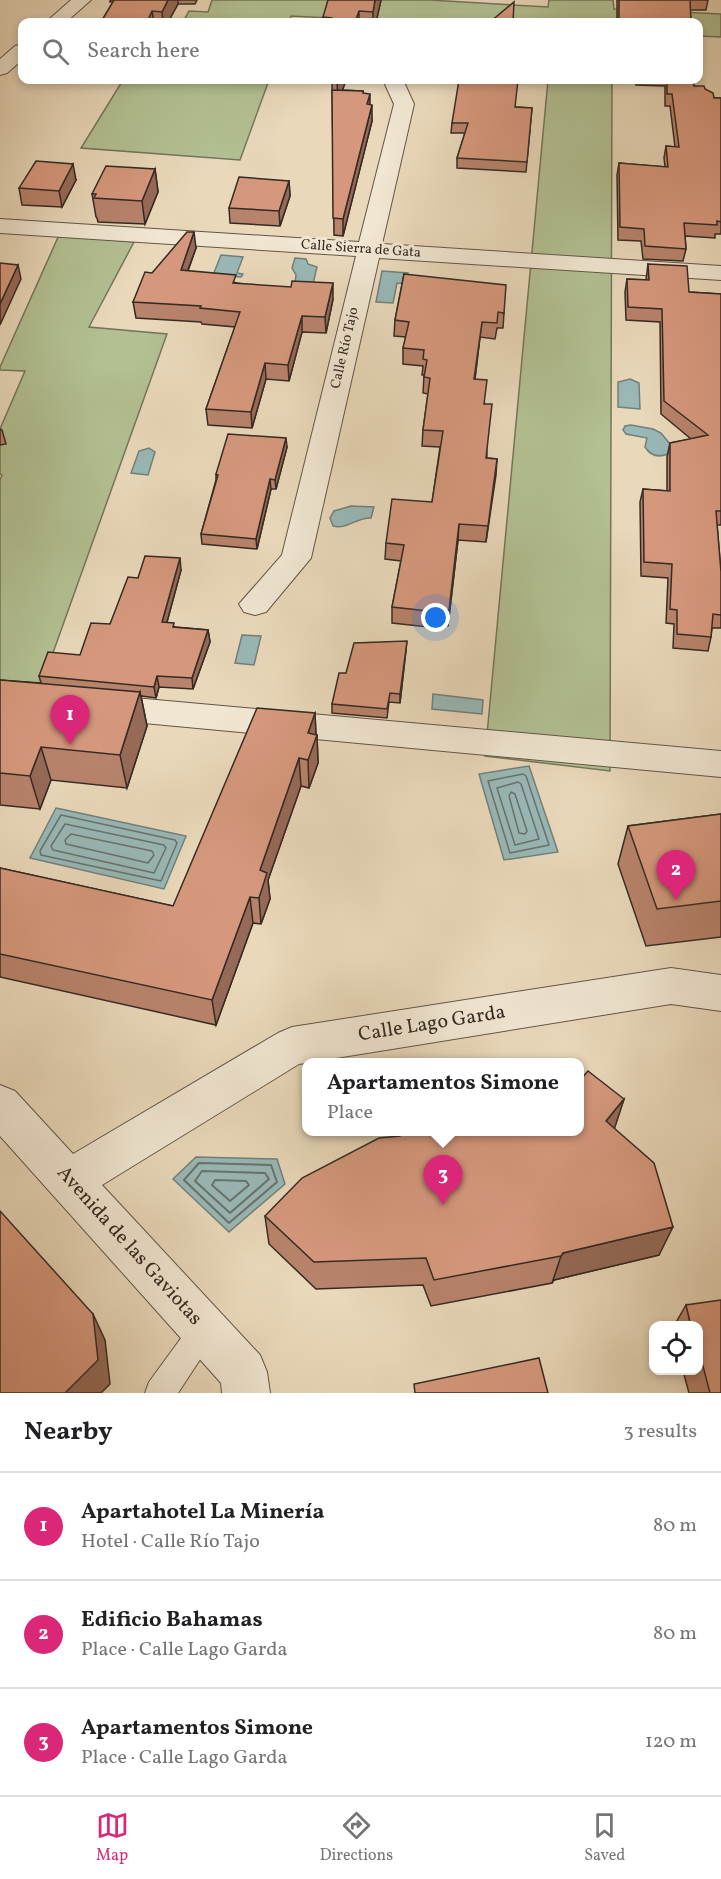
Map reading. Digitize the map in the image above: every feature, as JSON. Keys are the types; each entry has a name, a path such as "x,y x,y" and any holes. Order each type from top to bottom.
{"street":[{"path":"61,18 82,0"},
{"path":"0,69 18,53"},
{"name":"Calle Río Tajo","path":"255,604 296,558 404,104 395,84"},
{"name":"Calle Sierra de Gata","path":"0,226 721,273"},
{"path":"71,704 721,764"},
{"name":"Calle Lago Garda","path":"70,1180 292,1046 670,986 721,993"},
{"name":"Avenida de las Gaviotas","path":"0,1105 243,1372 246,1393"}],"lane":[{"path":"160,1393 205,1329"}],"green space":[{"path":"212,0 430,0 548,7 549,0 613,0 614,9 721,14 721,37 703,36 703,18 330,18 291,16 290,18 185,18 189,11 208,12"},
{"path":"121,84 268,84 240,160 81,148"},
{"path":"548,84 612,84 610,771 485,756"},
{"path":"59,235 134,242 89,327 167,334 39,692 0,686 0,480 2,475 0,474 0,429 25,371 0,370 0,367"}],"water":[{"path":"221,255 243,257 237,273 243,274 241,277 213,275"},
{"path":"295,258 306,259 308,264 317,267 313,284 295,283 296,275 292,268"},
{"path":"382,271 408,273 406,284 397,283 393,303 376,302"},
{"path":"630,379 639,383 640,409 618,407 618,382"},
{"path":"625,426 653,429 661,433 670,444 668,454 658,456 652,454 645,447 647,438 626,434 623,430"},
{"path":"149,448 155,452 148,475 131,473 139,451"},
{"path":"351,506 374,507 371,518 343,526 333,526 330,518 334,511"},
{"path":"242,635 261,636 254,665 235,663"},
{"path":"433,694 483,700 482,714 432,709"},
{"path":"529,766 558,852 504,860 479,774"},
{"path":"56,808 186,836 164,889 30,858"},
{"path":"196,1157 277,1159 285,1184 229,1232 173,1179"}],"building":[{"path":"114,0 168,0 162,12 152,11 149,18 103,18"},
{"path":"328,0 375,0 373,12 359,11 356,18 323,17"},
{"path":"619,0 690,0 691,18 619,18"},
{"path":"514,2 513,18 495,18"},
{"path":"458,84 518,84 515,107 532,108 527,162 457,158 468,123 452,123"},
{"path":"667,84 694,84 694,86 704,86 713,93 714,98 721,98 721,222 717,221 717,225 684,223 686,249 645,246 644,229 620,227 619,163 668,167 666,146 679,147 672,94 667,94"},
{"path":"332,90 363,91 363,93 370,94 367,104 372,105 343,219 333,218"},
{"path":"36,161 73,164 59,191 19,188"},
{"path":"106,166 155,169 142,201 94,198 96,194 92,194"},
{"path":"239,177 289,181 279,211 229,208"},
{"path":"187,232 194,232 181,270 236,275 233,283 291,287 292,281 333,283 325,317 302,316 288,365 265,363 251,412 206,409 240,312 200,308 201,306 133,302 145,272 152,273"},
{"path":"0,263 18,265 0,304"},
{"path":"648,264 687,266 689,292 721,294 721,511 716,511 721,572 721,615 713,614 711,637 677,634 677,610 670,609 672,564 644,562 643,489 670,491 670,443 708,435 664,401 662,309 628,307 627,279 649,280"},
{"path":"404,274 506,285 504,313 498,312 497,323 482,322 474,379 487,380 484,404 492,404 486,458 497,459 488,526 459,524 449,610 429,608 428,611 392,607 404,545 386,543 392,499 432,502 443,431 423,430 430,378 424,377 427,360 423,359 424,350 403,348 409,322 395,320"},
{"path":"228,434 286,438 275,480 270,479 256,539 201,534"},
{"path":"145,556 180,558 162,622 174,623 173,627 208,630 192,678 157,676 154,687 39,676 48,652 80,655 91,623 110,624 128,577 138,578"},
{"path":"407,641 400,694 390,693 387,709 332,704 339,673 346,673 354,643"},
{"path":"0,680 140,692 120,755 41,747 30,776 0,773"},
{"path":"257,708 315,713 308,733 317,735 308,760 299,758 260,870 267,873 259,898 250,897 212,1000 0,954 0,868 173,906"},
{"path":"721,814 721,901 657,909 628,826"},
{"path":"588,1071 624,1099 606,1121 654,1163 673,1227 563,1253 561,1256 434,1280 426,1258 314,1262 265,1216 302,1178 379,1138 584,1136 584,1075"},
{"path":"0,1211 93,1314 98,1360 65,1393 0,1393"},
{"path":"721,1300 721,1393 710,1393 703,1366 703,1321 690,1321 686,1305"},
{"path":"539,1358 548,1393 415,1393 414,1384"}],"place":[{"name":"Apartahotel La Minería","path":"70,745"},
{"name":"Edificio Bahamas","path":"676,900"},
{"name":"Apartamentos Simone","path":"443,1205"}]}
